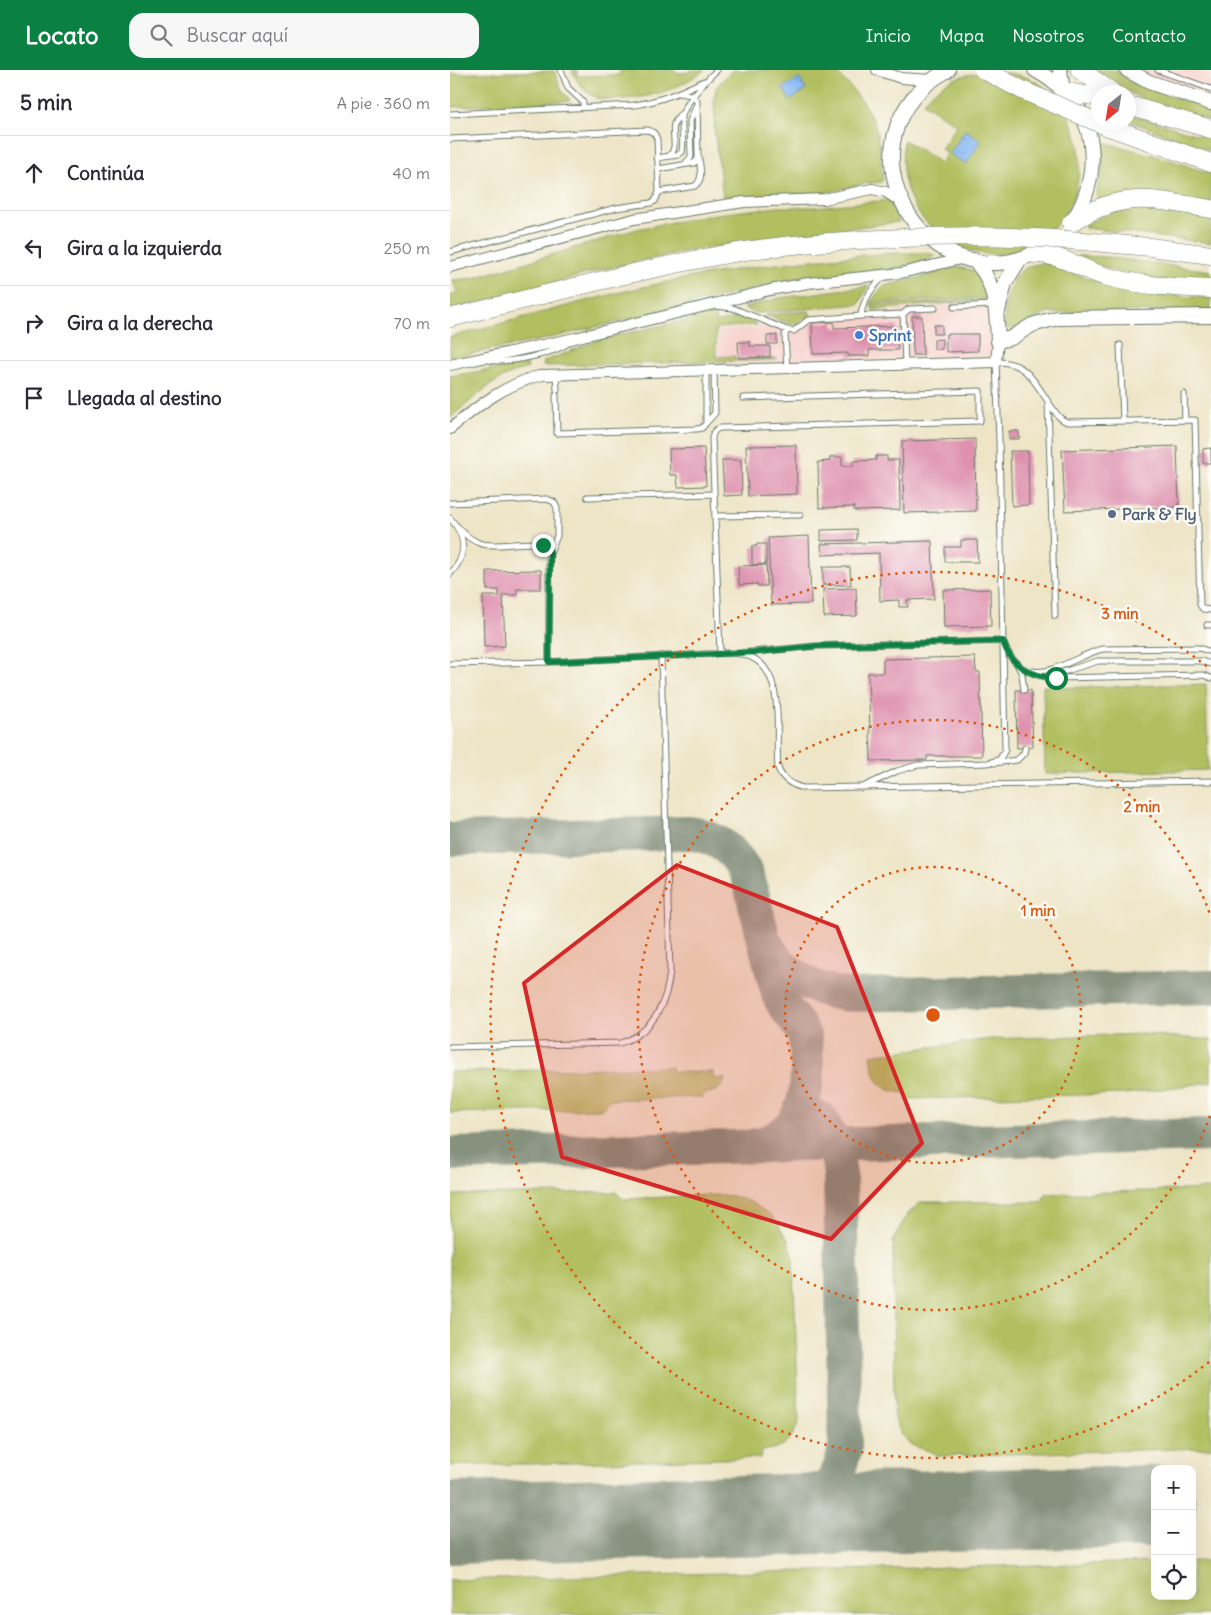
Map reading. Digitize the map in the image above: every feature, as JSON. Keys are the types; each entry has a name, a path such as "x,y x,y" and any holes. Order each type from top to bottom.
{"highway":[{"path":"984,70 1106,126 1211,163"},
{"path":"1080,70 1102,85"},
{"path":"1063,91 1091,96"},
{"path":"1136,106 1211,129"},
{"path":"1071,223 1098,207 1116,201 1134,199 1166,201 1211,210"},
{"path":"450,318 652,269 744,251 847,240 996,236 1150,246 1211,255"},
{"path":"1027,256 1053,256 1102,275 1124,281 1162,287 1211,289"}],"street":[{"path":"877,70 901,78 931,80"},
{"path":"948,70 931,80 905,109 894,138 892,168 897,191 907,213 925,234 946,250 969,259 992,263 1027,256 1054,241 1071,223 1082,204 1090,179 1090,142 1084,119 1078,108 1063,91 1053,81 1035,70"},
{"path":"1060,70 1063,91"},
{"path":"1128,70 1150,82 1211,103"},
{"path":"450,267 634,219 744,202 824,199 872,189 886,192 902,202"},
{"path":"995,311 1004,283 1027,256"},
{"path":"450,365 575,338 770,290 808,283 890,275 969,259"},
{"path":"450,429 474,409 506,388 530,378 556,374 996,362 998,341 995,311 987,278 969,259"},
{"path":"998,341 1011,338 1032,326 1057,318 1211,316"}],"lane":[{"path":"561,70 568,88 583,102 583,107"},
{"path":"450,114 635,106 678,94 704,81 717,70"},
{"path":"1158,70 1211,89"},
{"path":"657,158 672,154 674,148 674,124 695,99 704,81"},
{"path":"678,94 688,94 695,99 696,108 690,121 690,157 685,164"},
{"path":"659,192 698,184 701,177 695,99"},
{"path":"450,139 648,130 656,137 659,192 655,201 651,203 616,208 450,252"},
{"path":"658,168 696,162 699,156"},
{"path":"861,316 862,310 872,291 880,281 890,275"},
{"path":"708,306 733,308 787,330 794,331 808,320 903,314 908,309 935,308"},
{"path":"954,307 995,311"},
{"path":"903,314 905,364"},
{"path":"787,330 785,335 787,368"},
{"path":"1120,345 1123,421"},
{"path":"988,763 1000,759 1005,750 996,362 1010,362 1021,367 1030,376 1059,417 1067,422 1195,420 1200,604 1203,609 1211,610"},
{"path":"556,374 557,433 697,429 706,423 710,370"},
{"path":"720,653 713,432 720,428 980,421 980,391 743,398"},
{"path":"1184,394 1185,420"},
{"path":"1046,399 1048,407 1055,616"},
{"path":"587,497 714,494"},
{"path":"450,503 538,499 551,500 557,508 557,536 550,553 549,662"},
{"path":"715,516 800,515"},
{"path":"450,518 467,536 480,543 487,545 540,544 546,547 550,553"},
{"path":"450,574 458,565 463,553 462,541 457,526"},
{"path":"450,664 549,662 758,652 817,646 1003,641"},
{"path":"1003,641 1008,652 1023,671 1040,676 1056,678 1203,675 1211,678"},
{"path":"1023,671 1049,670 1103,650 1199,648 1211,652"},
{"path":"736,653 749,656 760,663 768,672 775,692 778,771 794,785 808,789 1211,781"},
{"path":"450,1047 620,1043 635,1037 658,1012 667,992 670,970 661,656"},
{"path":"1040,676 1054,675 1098,661 1202,661 1211,664"},
{"path":"1023,671 1024,690"},
{"path":"861,788 897,771 918,765 988,763 1017,760 1024,753 1025,748"}],"highlighted area":[{"path":"677,865 837,927 922,1143 831,1239 562,1157 524,983"}],"shaded area":[{"path":"1140,70 1211,70 1211,95 1151,77"},
{"path":"988,303 991,355 719,364 718,330 757,328 761,317 790,327 796,327 809,318"}],"green space":[{"path":"572,70 577,70 577,76 620,75 620,70 676,70 677,73 704,70 684,83 663,92 628,99 602,99 593,96 585,90"},
{"path":"732,70 833,70 857,95 875,125 881,159 883,179 881,182 817,193 723,197 715,136 714,98 717,86"},
{"path":"1090,70 1117,70 1132,81 1150,89 1211,110 1211,121 1147,101 1136,96 1136,85 1114,85"},
{"path":"554,71 562,91 569,101 450,107 450,74"},
{"path":"995,72 1016,74 1033,80 1055,98 1075,132 1080,158 1077,184 1068,208 1053,228 1033,244 1008,253 980,253 963,248 952,241 927,223 919,213 907,190 904,178 903,152 904,140 941,163 947,153 941,149 957,125 923,103 939,88 955,78"},
{"path":"1136,116 1211,139 1211,151 1136,124"},
{"path":"1106,143 1161,157 1211,174 1211,204 1098,200 1096,196 1102,168 1102,146"},
{"path":"889,200 899,222 687,251 600,270 497,299 450,309 450,295 457,293 453,280 474,278 637,229 716,214 778,207 814,207"},
{"path":"1152,208 1211,218 1211,243 1085,228 1085,225 1093,220 1109,214 1125,210"},
{"path":"898,253 929,253 936,256 918,263 885,270 787,281 550,338 450,358 450,337 627,291 713,273 766,265"},
{"path":"1078,256 1107,257 1211,271 1211,284 1134,278 1077,258"},
{"path":"1043,263 1117,289 1149,294 1211,298 1211,310 1049,313 1009,329 1005,325 1005,311 1007,296 1012,283 1025,268"},
{"path":"957,267 977,271 988,298 870,303 883,286"},
{"path":"868,286 859,304 757,313 745,309 745,307 780,298"},
{"path":"988,300 873,310 871,305 924,304"},
{"path":"809,311 811,316 794,325 765,315"},
{"path":"715,314 716,322 742,318 748,319 757,325 716,328 716,357 735,356 735,360 776,358 775,360 543,366 543,362 604,338"},
{"path":"527,364 528,368 494,382 450,418 450,376"},
{"path":"1206,684 1208,770 1045,774 1043,686 1050,686 1050,688"},
{"path":"1143,1034 1211,1040 1211,1082 1126,1094 907,1099 907,1093 890,1090 880,1083 874,1072 871,1055 991,1039"},
{"path":"672,1067 673,1072 713,1072 713,1079 726,1078 723,1085 718,1089 705,1093 702,1097 609,1100 602,1109 450,1113 450,1072"},
{"path":"1211,1189 1211,1448 939,1456 912,1445 905,1439 898,1427 894,1414 893,1240 907,1215 921,1202 1040,1202 1047,1194"},
{"path":"616,1192 623,1199 711,1195 732,1196 751,1202 772,1216 787,1238 793,1255 799,1422 789,1440 781,1446 762,1451 761,1458 450,1466 450,1195"},
{"path":"1196,1561 1211,1561 1211,1615 450,1615 450,1580 1151,1562 1151,1600 1196,1600"}],"water":[{"path":"799,78 806,90 790,100 783,88"},
{"path":"965,130 981,141 966,164 950,154"}],"building":[{"path":"912,316 922,316 923,355 913,355"},
{"path":"834,322 834,328 897,326 898,350 869,350 869,356 848,356 848,353 813,354 812,323"},
{"path":"934,325 942,325 942,334 934,334"},
{"path":"946,334 978,334 978,351 946,352"},
{"path":"777,335 777,344 767,344 767,336"},
{"path":"942,339 942,349 934,349 934,340"},
{"path":"738,342 750,342 750,346 770,346 770,357 739,358"},
{"path":"1009,431 1019,431 1019,439 1009,439"},
{"path":"975,439 976,511 904,513 902,441"},
{"path":"796,445 797,494 748,496 746,446"},
{"path":"1177,446 1179,507 1065,511 1062,450"},
{"path":"704,448 706,486 678,487 677,475 670,475 669,449"},
{"path":"1211,448 1211,463 1203,463 1203,449"},
{"path":"1010,451 1028,451 1029,505 1012,506"},
{"path":"876,456 887,456 887,460 899,460 900,510 854,511 854,507 819,508 818,462 830,461 830,457 842,457 842,466 853,466 853,461 876,460"},
{"path":"722,460 741,460 742,495 724,496"},
{"path":"857,529 857,540 821,541 821,530"},
{"path":"809,536 811,604 771,605 768,538"},
{"path":"961,540 977,540 978,562 945,562 945,547 961,547"},
{"path":"932,541 934,599 907,600 908,607 899,607 899,600 880,601 879,553 822,555 821,544"},
{"path":"757,544 766,544 766,564 752,565 752,546 757,546"},
{"path":"766,565 767,586 758,586 757,584 739,585 738,566"},
{"path":"823,567 850,567 851,585 823,585"},
{"path":"541,570 541,589 517,589 517,595 503,595 505,646 484,647 483,596 499,596 499,590 487,590 487,571"},
{"path":"856,588 857,616 824,617 823,589"},
{"path":"990,589 991,626 944,627 943,590"},
{"path":"975,657 976,672 980,672 982,756 927,756 927,760 871,761 868,673 883,673 883,659"},
{"path":"1016,690 1031,690 1033,747 1017,748"}],"taxiway":[{"path":"450,839 690,833 704,836 717,842 733,854 742,865 750,883 780,999 804,1035 806,1046 807,1079 802,1105 797,1116 781,1134 769,1141 755,1145"},
{"path":"767,945 791,973 823,990 847,995 1211,987"},
{"path":"784,1517 807,1504 832,1482 842,1461 845,1446 840,1174 835,1145 821,1119"},
{"path":"450,1154 1211,1135"}],"runway":[{"path":"450,1523 1151,1506"}],"place":[{"name":"Sprint","path":"859,335"},
{"name":"Park & Fly","path":"1112,514"}],"route":[{"path":"543,545 549,549 550,553 549,662 758,652 817,646 1003,641 1012,658 1024,669 1032,674 1056,678"}]}
